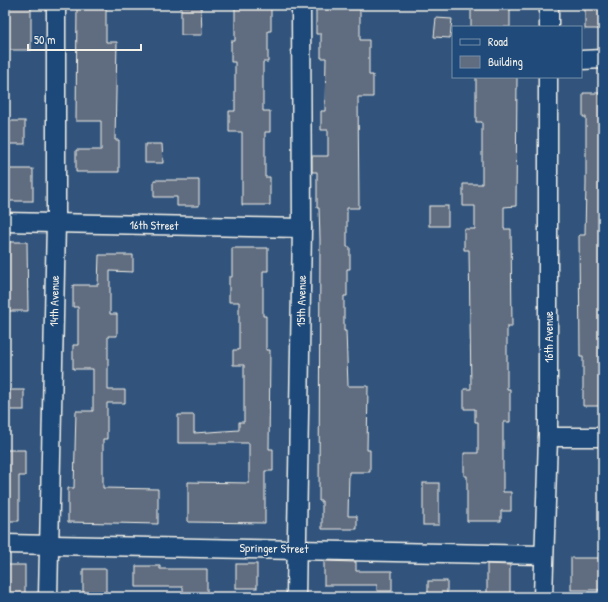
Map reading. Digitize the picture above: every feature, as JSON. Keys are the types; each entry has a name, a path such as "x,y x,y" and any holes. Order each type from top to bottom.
{"street":[{"name":"14th Avenue","path":"48,597 56,223 56,5"},
{"name":"15th Avenue","path":"296,597 302,228 301,5"},
{"path":"549,5 549,26"},
{"path":"582,60 603,60"},
{"name":"16th Avenue","path":"543,597 543,555 548,437 548,78"},
{"name":"16th Street","path":"5,222 302,228"},
{"path":"548,437 603,437"},
{"name":"Springer Street","path":"5,544 543,555"}],"building":[{"path":"471,5 510,5 510,26 471,26"},
{"path":"585,5 603,5 603,29 585,29"},
{"path":"7,6 31,6 31,50 7,50"},
{"path":"77,6 106,6 106,42 117,42 115,140 119,140 119,172 76,172 76,150 101,150 101,121 76,121"},
{"path":"181,6 201,6 202,35 181,35"},
{"path":"235,7 271,7 271,31 268,31 268,62 263,62 263,111 270,111 270,132 265,132 265,177 270,177 270,205 242,205 242,132 229,132 229,111 235,111 235,62 231,62 231,41 235,41"},
{"path":"316,7 360,7 360,40 369,40 369,75 373,75 373,97 358,97 359,208 347,208 347,247 350,247 350,269 347,269 347,296 344,296 344,331 346,331 348,386 368,386 367,450 370,450 370,472 349,472 348,516 357,516 357,529 322,529 322,501 319,501 320,239 319,208 317,208 317,172 312,172 312,156 328,156 328,130 321,130 321,111 325,111 326,58 321,58 321,34 316,34"},
{"path":"436,18 452,19 450,38 434,37"},
{"path":"476,78 517,78 516,206 504,207 504,229 511,229 512,327 507,327 507,389 510,389 510,422 503,422 503,492 511,492 511,511 501,511 501,521 467,521 467,476 464,476 464,453 478,453 478,422 475,422 475,409 464,409 464,389 471,389 469,250 464,250 464,229 475,229 475,206 463,206 463,184 482,184 482,122 476,122"},
{"path":"583,93 603,93 603,406 583,406 583,357 580,357 579,235 585,235 586,117 583,117"},
{"path":"5,121 25,121 25,144 5,144"},
{"path":"145,144 162,144 163,163 145,163"},
{"path":"5,169 33,169 33,201 5,201"},
{"path":"154,180 199,180 199,206 177,206 177,197 154,197"},
{"path":"429,206 448,206 448,226 429,226"},
{"path":"5,242 27,242 28,311 5,311"},
{"path":"232,248 268,248 268,271 263,271 263,316 266,316 266,350 270,350 269,449 273,449 273,471 265,471 265,523 188,522 188,482 249,483 249,443 178,443 178,415 194,415 194,433 239,430 239,422 244,422 244,365 233,365 233,350 239,350 239,302 229,302 229,277 232,277"},
{"path":"99,255 133,255 133,272 110,271 110,314 117,314 117,336 108,336 108,390 125,390 125,403 107,403 107,439 103,439 103,488 158,489 158,524 68,522 68,488 74,488 76,411 93,411 93,369 73,369 73,345 78,345 78,307 73,307 73,285 98,285"},
{"path":"5,390 24,390 24,410 5,410"},
{"path":"5,450 25,450 25,476 19,476 19,521 5,521"},
{"path":"423,483 439,483 439,525 423,525"},
{"path":"571,558 603,558 603,590 571,590"},
{"path":"324,561 356,562 356,571 392,571 392,591 377,591 377,585 324,585"},
{"path":"236,564 257,564 257,588 236,588"},
{"path":"487,564 510,565 510,595 487,595"},
{"path":"5,565 25,565 25,597 5,597"},
{"path":"136,566 160,566 160,569 207,569 207,593 183,593 183,587 136,587"},
{"path":"83,569 106,569 106,594 83,594"},
{"path":"428,581 447,581 447,597 428,597"}]}
